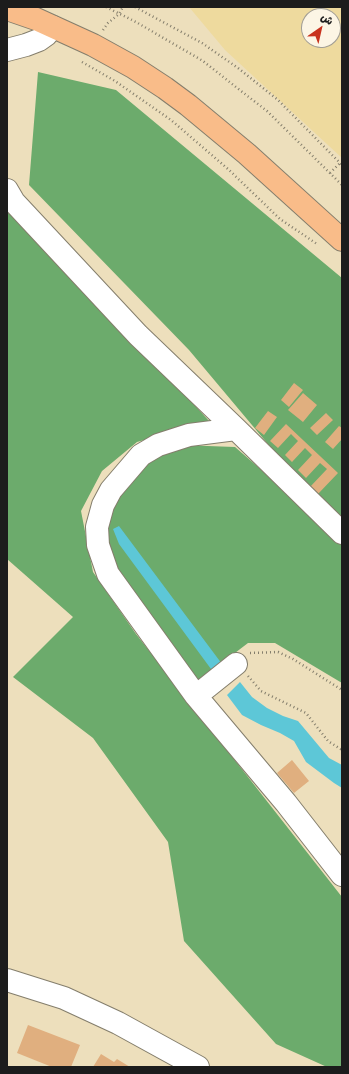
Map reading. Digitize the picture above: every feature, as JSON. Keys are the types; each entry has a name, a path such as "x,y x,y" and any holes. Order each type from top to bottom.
{"main road":[{"path":"7,9 20,12 111,54 188,104 247,154 342,240"}],"street":[{"path":"7,50 39,40 53,27"},
{"path":"7,190 14,202 138,335 342,533"},
{"path":"236,429 189,435 158,444 141,455 111,490 103,505 97,527 98,545 108,574 196,696 286,803 342,875"},
{"path":"196,696 236,664"},
{"path":"7,980 64,998 118,1023 198,1067"}],"path":[{"path":"106,7 158,34 203,61 242,90 267,111 342,185"},
{"path":"119,14 123,7"},
{"path":"135,7 202,43 238,68 278,100 341,164 330,173"},
{"path":"76,59 115,81 171,120 228,169 280,219 317,244"},
{"path":"342,690 293,659 278,652 252,652 236,664 261,691 306,713 328,741 342,750"}],"green space":[{"path":"38,72 116,90 342,278 342,522 304,487 189,350 29,185"},
{"path":"7,201 210,422 137,442 102,471 81,511 93,572 136,634 342,897 342,1067 327,1067 276,1044 184,941 168,842 93,738 13,677 73,617 7,559"},
{"path":"180,445 235,447 327,527 342,543 342,683 275,643 248,643 197,682 107,557 107,510 146,457"}],"sand":[{"path":"189,7 342,7 342,158 225,50"}],"water":[{"path":"119,526 222,664 220,669 211,669 119,544 113,529"},
{"path":"240,682 252,697 267,708 298,721 329,758 342,765 342,788 306,762 294,741 242,715 227,695"}],"building":[{"path":"294,383 303,390 289,407 281,400"},
{"path":"303,393 317,405 303,422 288,410"},
{"path":"268,411 277,417 264,435 255,428"},
{"path":"326,413 333,420 317,435 310,428"},
{"path":"286,424 338,473 318,494 310,487 327,469 320,463 306,478 298,470 312,455 305,448 292,462 285,455 298,441 291,434 278,448 270,441"},
{"path":"339,426 342,428 342,439 333,449 325,442"},
{"path":"292,760 309,781 294,793 277,773"},
{"path":"28,1025 80,1045 71,1067 52,1067 17,1053"},
{"path":"101,1054 114,1062 117,1059 130,1067 93,1067"}]}
